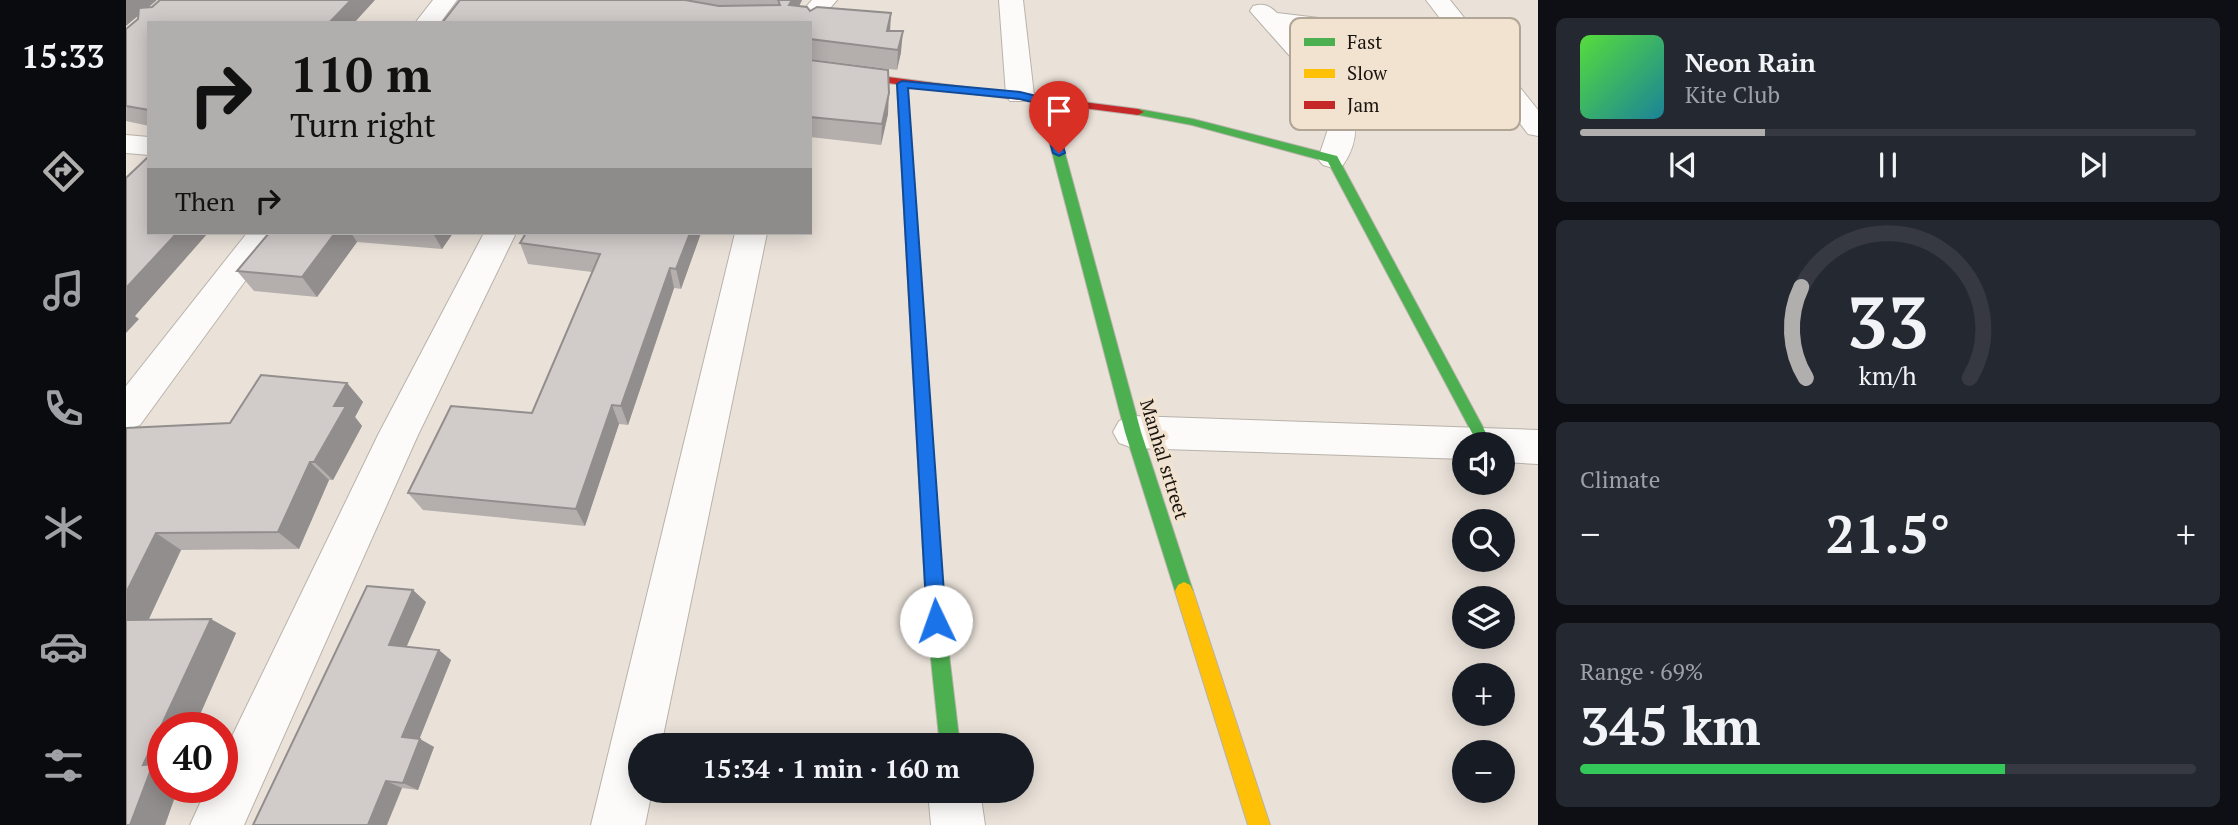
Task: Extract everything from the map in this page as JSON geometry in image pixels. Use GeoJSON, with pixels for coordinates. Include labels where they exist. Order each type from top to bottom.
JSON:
{"type":"FeatureCollection","features":[{"type":"Feature","properties":{"kind":"street"},"geometry":{"type":"LineString","coordinates":[[429,21],[445,0]]}},
{"type":"Feature","properties":{"kind":"street"},"geometry":{"type":"LineString","coordinates":[[806,21],[825,0]]}},
{"type":"Feature","properties":{"kind":"street"},"geometry":{"type":"LineString","coordinates":[[1011,0],[1033,99]]}},
{"type":"Feature","properties":{"kind":"street"},"geometry":{"type":"LineString","coordinates":[[1438,0],[1453,18]]}},
{"type":"Feature","properties":{"kind":"street"},"geometry":{"type":"LineString","coordinates":[[1262,10],[1311,18]]}},
{"type":"Feature","properties":{"kind":"street"},"geometry":{"type":"LineString","coordinates":[[1262,10],[1290,41]]}},
{"type":"Feature","properties":{"kind":"street"},"geometry":{"type":"LineString","coordinates":[[812,70],[902,84],[1147,113],[1193,122],[1333,159],[1490,432]]}},
{"type":"Feature","properties":{"kind":"street"},"geometry":{"type":"LineString","coordinates":[[902,84],[936,621],[949,733]]}},
{"type":"Feature","properties":{"kind":"street","name":"Manhal srtreet"},"geometry":{"type":"LineString","coordinates":[[1033,99],[1133,432],[1259,825]]}},
{"type":"Feature","properties":{"kind":"street"},"geometry":{"type":"LineString","coordinates":[[1520,104],[1538,128]]}},
{"type":"Feature","properties":{"kind":"street"},"geometry":{"type":"LineString","coordinates":[[1333,159],[1342,130]]}},
{"type":"Feature","properties":{"kind":"street"},"geometry":{"type":"LineString","coordinates":[[126,144],[147,146]]}},
{"type":"Feature","properties":{"kind":"street"},"geometry":{"type":"LineString","coordinates":[[126,414],[262,235]]}},
{"type":"Feature","properties":{"kind":"street"},"geometry":{"type":"LineString","coordinates":[[217,825],[398,435],[499,235]]}},
{"type":"Feature","properties":{"kind":"street"},"geometry":{"type":"LineString","coordinates":[[618,825],[751,235]]}},
{"type":"Feature","properties":{"kind":"street"},"geometry":{"type":"LineString","coordinates":[[1133,432],[1452,443]]}},
{"type":"Feature","properties":{"kind":"street"},"geometry":{"type":"LineString","coordinates":[[1515,445],[1538,447]]}},
{"type":"Feature","properties":{"kind":"street"},"geometry":{"type":"LineString","coordinates":[[955,803],[958,825]]}},
{"type":"Feature","properties":{"kind":"building"},"geometry":{"type":"Polygon","coordinates":[[[160,0],[351,0],[331,21],[147,21],[147,110],[126,106],[126,29],[138,19],[139,8],[152,7],[160,0]]]}},
{"type":"Feature","properties":{"kind":"building"},"geometry":{"type":"Polygon","coordinates":[[[460,0],[685,0],[719,6],[780,5],[778,0],[792,0],[789,5],[807,7],[810,11],[817,7],[891,13],[887,31],[903,31],[898,50],[812,39],[812,21],[444,21],[460,0]]]}},
{"type":"Feature","properties":{"kind":"building"},"geometry":{"type":"Polygon","coordinates":[[[812,60],[888,70],[889,93],[882,124],[812,117],[812,60]]]}},
{"type":"Feature","properties":{"kind":"building"},"geometry":{"type":"Polygon","coordinates":[[[147,158],[147,235],[175,235],[126,288],[126,178],[147,158]]]}},
{"type":"Feature","properties":{"kind":"building"},"geometry":{"type":"Polygon","coordinates":[[[267,235],[334,235],[302,277],[237,271],[267,235]]]}},
{"type":"Feature","properties":{"kind":"building"},"geometry":{"type":"Polygon","coordinates":[[[525,235],[689,235],[676,269],[670,268],[621,406],[612,405],[576,509],[408,493],[451,406],[532,413],[600,254],[520,243],[525,235]]]}},
{"type":"Feature","properties":{"kind":"building"},"geometry":{"type":"Polygon","coordinates":[[[261,375],[347,383],[334,406],[346,406],[314,462],[310,462],[278,532],[156,533],[126,593],[126,428],[230,423],[261,375]]]}},
{"type":"Feature","properties":{"kind":"building"},"geometry":{"type":"Polygon","coordinates":[[[367,586],[413,590],[389,645],[439,650],[402,737],[420,739],[403,783],[386,781],[368,825],[253,825],[367,586]]]}},
{"type":"Feature","properties":{"kind":"building"},"geometry":{"type":"Polygon","coordinates":[[[211,619],[168,712],[147,712],[147,756],[143,765],[147,765],[147,780],[130,825],[126,825],[126,620],[211,619]]]}},
{"type":"Feature","properties":{"kind":"traffic: fast"},"geometry":{"type":"LineString","coordinates":[[1045,102],[1133,432],[1184,591]]}},
{"type":"Feature","properties":{"kind":"traffic: fast"},"geometry":{"type":"LineString","coordinates":[[1138,112],[1193,122],[1333,159],[1479,432]]}},
{"type":"Feature","properties":{"kind":"traffic: fast"},"geometry":{"type":"LineString","coordinates":[[926,462],[936,621],[949,733]]}},
{"type":"Feature","properties":{"kind":"traffic: slow"},"geometry":{"type":"LineString","coordinates":[[902,84],[926,462]]}},
{"type":"Feature","properties":{"kind":"traffic: slow"},"geometry":{"type":"LineString","coordinates":[[1184,591],[1259,825]]}},
{"type":"Feature","properties":{"kind":"traffic: jam"},"geometry":{"type":"LineString","coordinates":[[812,70],[1138,112]]}},
{"type":"Feature","properties":{"kind":"route"},"geometry":{"type":"LineString","coordinates":[[936,621],[902,84],[1020,95],[1045,102],[1059,153]]}}]}
